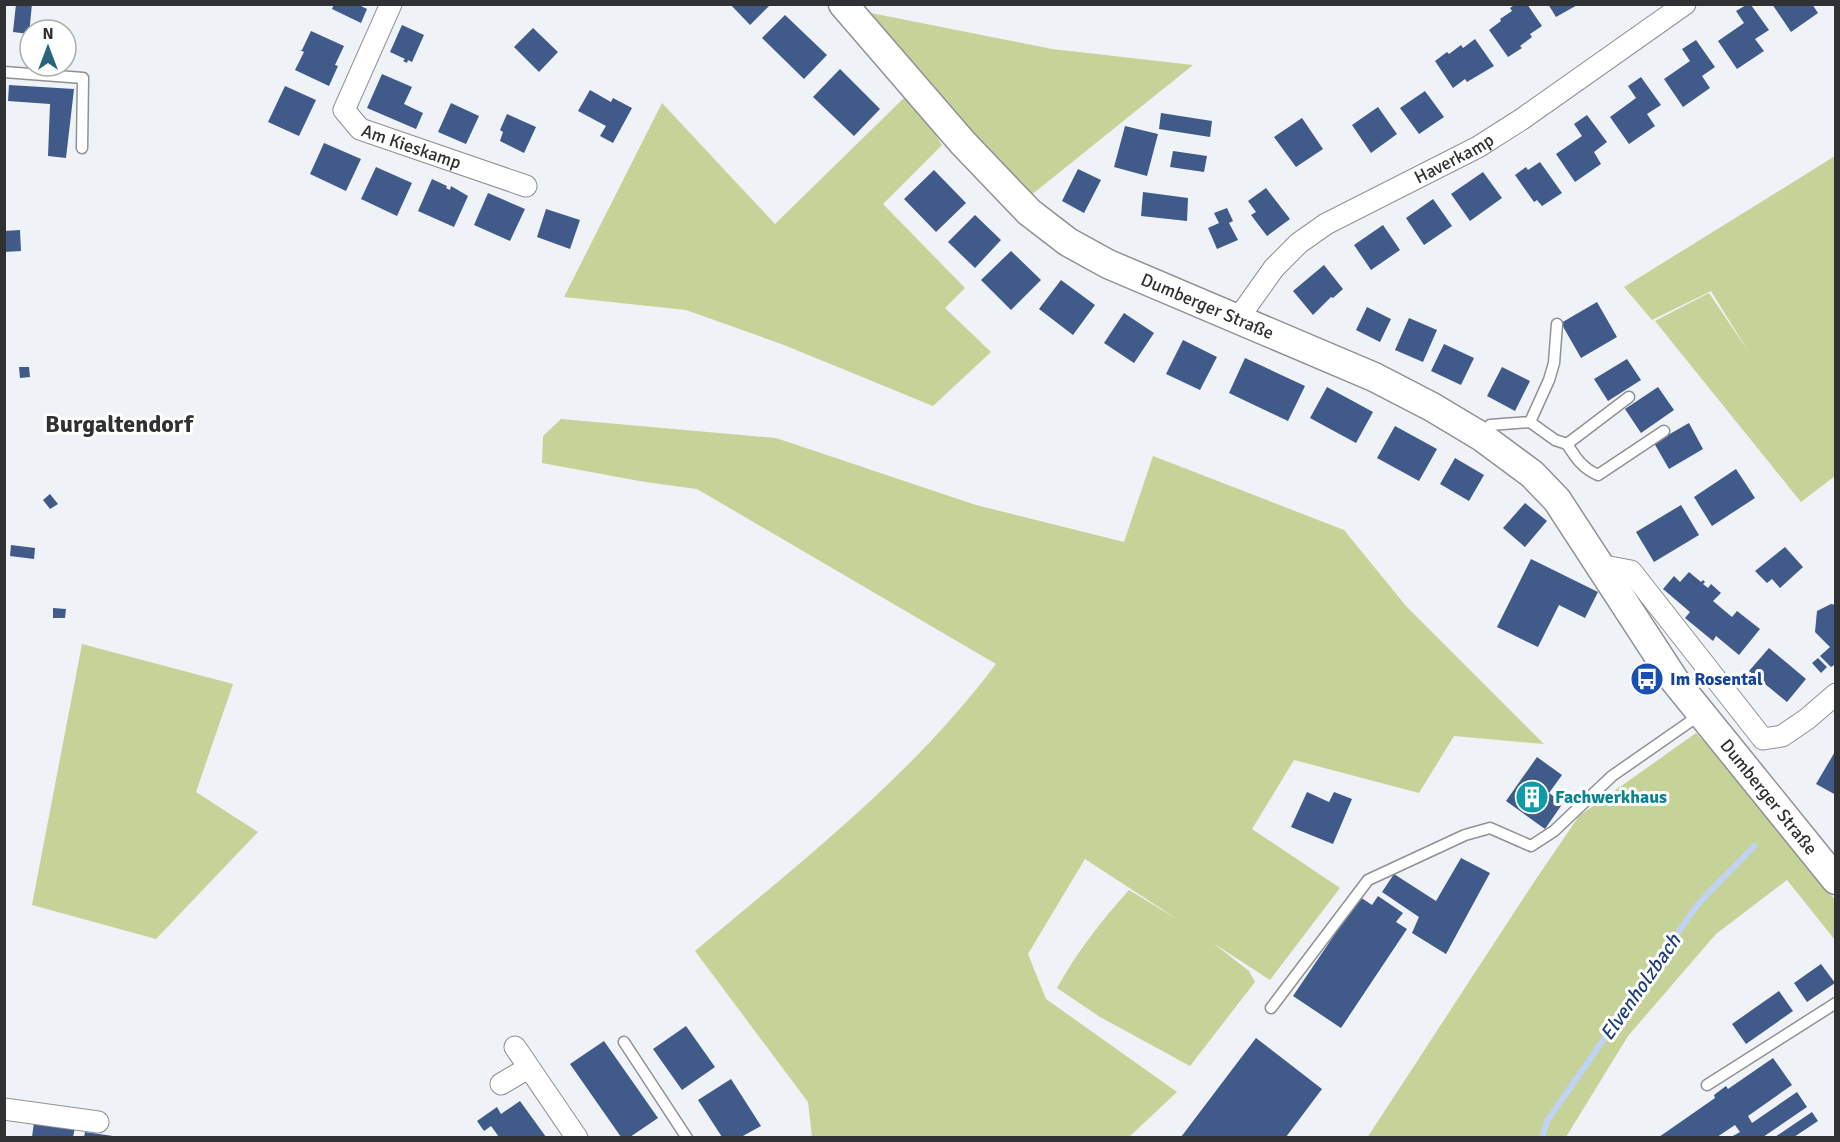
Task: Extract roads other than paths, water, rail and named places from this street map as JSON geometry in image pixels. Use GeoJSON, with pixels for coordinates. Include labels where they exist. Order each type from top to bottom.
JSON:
{"type":"FeatureCollection","features":[{"type":"Feature","properties":{"kind":"main road","name":"Dumberger Straße"},"geometry":{"type":"LineString","coordinates":[[848,7],[963,143],[1029,212],[1068,242],[1108,264],[1374,376],[1482,437],[1532,474],[1557,500],[1675,681],[1836,880]]}},
{"type":"Feature","properties":{"kind":"street","name":"Am Kieskamp"},"geometry":{"type":"LineString","coordinates":[[391,4],[344,110],[360,129],[526,186]]}},
{"type":"Feature","properties":{"kind":"street","name":"Haverkamp"},"geometry":{"type":"LineString","coordinates":[[1237,320],[1274,268],[1299,243],[1326,224],[1478,147],[1685,4]]}},
{"type":"Feature","properties":{"kind":"street","name":"Dumberger Straße"},"geometry":{"type":"LineString","coordinates":[[1599,565],[1631,571],[1763,739],[1782,736],[1836,694]]}},
{"type":"Feature","properties":{"kind":"street"},"geometry":{"type":"LineString","coordinates":[[515,1047],[577,1137]]}},
{"type":"Feature","properties":{"kind":"street"},"geometry":{"type":"LineString","coordinates":[[501,1084],[528,1068]]}},
{"type":"Feature","properties":{"kind":"street"},"geometry":{"type":"LineString","coordinates":[[4,1109],[98,1122]]}},
{"type":"Feature","properties":{"kind":"lane"},"geometry":{"type":"LineString","coordinates":[[4,72],[83,78],[82,148]]}},
{"type":"Feature","properties":{"kind":"lane"},"geometry":{"type":"LineString","coordinates":[[1530,422],[1552,371],[1557,324]]}},
{"type":"Feature","properties":{"kind":"lane"},"geometry":{"type":"LineString","coordinates":[[1567,444],[1629,397]]}},
{"type":"Feature","properties":{"kind":"lane"},"geometry":{"type":"LineString","coordinates":[[1482,437],[1490,425],[1530,422],[1555,440],[1567,444],[1577,460],[1587,470],[1598,474],[1608,470],[1664,431]]}},
{"type":"Feature","properties":{"kind":"lane"},"geometry":{"type":"LineString","coordinates":[[1271,1008],[1368,880],[1465,836],[1490,828],[1531,846],[1554,831],[1612,776],[1701,714]]}},
{"type":"Feature","properties":{"kind":"lane"},"geometry":{"type":"LineString","coordinates":[[1707,1085],[1836,1003]]}},
{"type":"Feature","properties":{"kind":"lane"},"geometry":{"type":"LineString","coordinates":[[624,1042],[687,1137]]}},
{"type":"Feature","properties":{"kind":"waterway","name":"Elvenholzbach"},"geometry":{"type":"LineString","coordinates":[[1542,1138],[1547,1121],[1698,904],[1754,846]]}},
{"type":"Feature","properties":{"kind":"place","name":"Im Rosental"},"geometry":{"type":"Point","coordinates":[1647,679]}},
{"type":"Feature","properties":{"kind":"place","name":"Fachwerkhaus"},"geometry":{"type":"Point","coordinates":[1532,797]}},
{"type":"Feature","properties":{"kind":"district","name":"Burgaltendorf"},"geometry":{"type":"Point","coordinates":[119,424]}}]}
